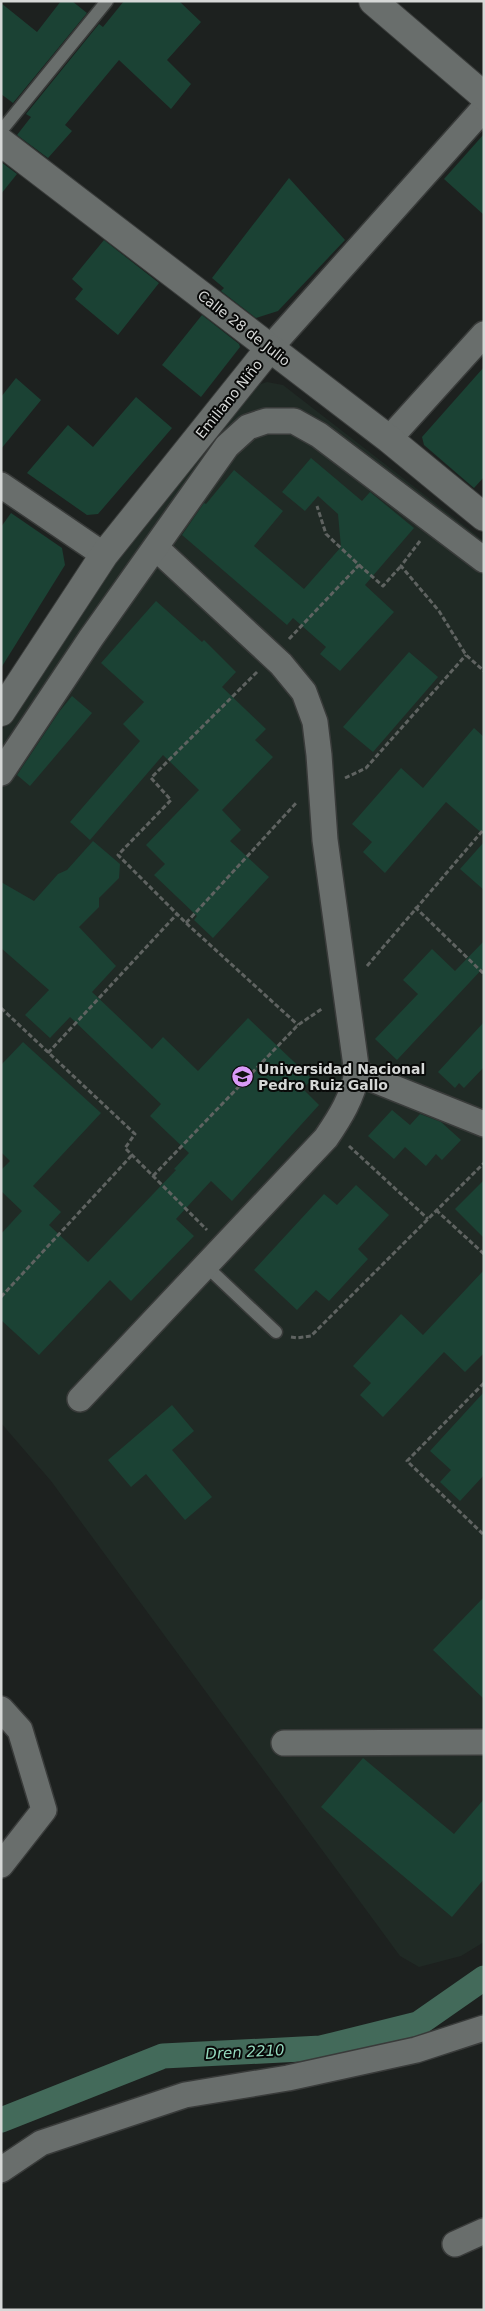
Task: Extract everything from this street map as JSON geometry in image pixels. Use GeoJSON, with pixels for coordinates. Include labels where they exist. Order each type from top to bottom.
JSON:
{"type":"FeatureCollection","features":[{"type":"Feature","properties":{"kind":"main road"},"geometry":{"type":"LineString","coordinates":[[373,1],[484,96]]}},
{"type":"Feature","properties":{"kind":"main road","name":"Calle 28 de Julio"},"geometry":{"type":"LineString","coordinates":[[1,142],[389,439],[484,517]]}},
{"type":"Feature","properties":{"kind":"main road","name":"Emiliano Niño"},"geometry":{"type":"LineString","coordinates":[[3,705],[104,555],[269,349]]}},
{"type":"Feature","properties":{"kind":"street","name":"Emiliano Niño"},"geometry":{"type":"LineString","coordinates":[[269,349],[484,108]]}},
{"type":"Feature","properties":{"kind":"street"},"geometry":{"type":"LineString","coordinates":[[389,439],[484,334]]}},
{"type":"Feature","properties":{"kind":"street"},"geometry":{"type":"LineString","coordinates":[[1,773],[91,638],[227,446],[248,427],[266,420],[294,420],[318,435],[484,560]]}},
{"type":"Feature","properties":{"kind":"street"},"geometry":{"type":"LineString","coordinates":[[1,485],[104,555]]}},
{"type":"Feature","properties":{"kind":"street"},"geometry":{"type":"LineString","coordinates":[[80,1399],[332,1130],[353,1092],[357,1073],[325,840],[314,722],[304,692],[281,664],[156,548]]}},
{"type":"Feature","properties":{"kind":"street"},"geometry":{"type":"LineString","coordinates":[[357,1073],[484,1124]]}},
{"type":"Feature","properties":{"kind":"street"},"geometry":{"type":"LineString","coordinates":[[1,1710],[20,1730],[44,1810],[1,1865]]}},
{"type":"Feature","properties":{"kind":"street"},"geometry":{"type":"LineString","coordinates":[[284,1743],[484,1742]]}},
{"type":"Feature","properties":{"kind":"street"},"geometry":{"type":"LineString","coordinates":[[1,2170],[41,2143],[185,2095],[288,2078],[416,2050],[484,2028]]}},
{"type":"Feature","properties":{"kind":"street"},"geometry":{"type":"LineString","coordinates":[[455,2244],[484,2231]]}},
{"type":"Feature","properties":{"kind":"lane"},"geometry":{"type":"LineString","coordinates":[[1,131],[107,1]]}},
{"type":"Feature","properties":{"kind":"lane"},"geometry":{"type":"LineString","coordinates":[[206,1266],[276,1332]]}},
{"type":"Feature","properties":{"kind":"path"},"geometry":{"type":"LineString","coordinates":[[317,506],[326,534],[383,586],[434,523]]}},
{"type":"Feature","properties":{"kind":"path"},"geometry":{"type":"LineString","coordinates":[[298,1025],[186,923],[118,855],[171,800],[151,778],[272,657],[359,565]]}},
{"type":"Feature","properties":{"kind":"path"},"geometry":{"type":"LineString","coordinates":[[401,566],[439,611],[466,655],[484,671]]}},
{"type":"Feature","properties":{"kind":"path"},"geometry":{"type":"LineString","coordinates":[[186,923],[303,796],[366,768],[466,655]]}},
{"type":"Feature","properties":{"kind":"path"},"geometry":{"type":"LineString","coordinates":[[153,1176],[298,1025],[345,993],[415,907],[484,829]]}},
{"type":"Feature","properties":{"kind":"path"},"geometry":{"type":"LineString","coordinates":[[415,907],[484,974]]}},
{"type":"Feature","properties":{"kind":"path"},"geometry":{"type":"LineString","coordinates":[[48,1053],[177,914]]}},
{"type":"Feature","properties":{"kind":"path"},"geometry":{"type":"LineString","coordinates":[[1,1008],[135,1134],[125,1148],[224,1247]]}},
{"type":"Feature","properties":{"kind":"path"},"geometry":{"type":"LineString","coordinates":[[332,1130],[428,1219]]}},
{"type":"Feature","properties":{"kind":"path"},"geometry":{"type":"LineString","coordinates":[[1,1297],[132,1155]]}},
{"type":"Feature","properties":{"kind":"path"},"geometry":{"type":"LineString","coordinates":[[276,1332],[297,1338],[311,1336],[484,1163]]}},
{"type":"Feature","properties":{"kind":"path"},"geometry":{"type":"LineString","coordinates":[[436,1210],[484,1254]]}},
{"type":"Feature","properties":{"kind":"path"},"geometry":{"type":"LineString","coordinates":[[484,1383],[407,1461],[484,1535]]}},
{"type":"Feature","properties":{"kind":"shaded area","name":"Universidad Nacional Pedro Ruiz Gallo"},"geometry":{"type":"Polygon","coordinates":[[[267,382],[283,385],[484,541],[484,1942],[461,1956],[419,1967],[400,1956],[51,1481],[1,1423],[1,732],[104,555],[258,385],[267,382]]]}},
{"type":"Feature","properties":{"kind":"building"},"geometry":{"type":"Polygon","coordinates":[[[61,1],[72,1],[87,13],[13,103],[1,94],[1,3],[37,32],[61,1]]]}},
{"type":"Feature","properties":{"kind":"building"},"geometry":{"type":"Polygon","coordinates":[[[124,1],[179,1],[201,22],[167,60],[191,84],[171,109],[119,60],[65,125],[72,131],[48,158],[17,135],[31,117],[26,114],[99,24],[103,27],[124,1]]]}},
{"type":"Feature","properties":{"kind":"building"},"geometry":{"type":"Polygon","coordinates":[[[484,134],[484,215],[444,179],[484,134]]]}},
{"type":"Feature","properties":{"kind":"building"},"geometry":{"type":"Polygon","coordinates":[[[1,162],[17,174],[1,194],[1,162]]]}},
{"type":"Feature","properties":{"kind":"building"},"geometry":{"type":"Polygon","coordinates":[[[289,178],[345,240],[278,311],[256,318],[221,291],[224,288],[212,278],[289,178]]]}},
{"type":"Feature","properties":{"kind":"building"},"geometry":{"type":"Polygon","coordinates":[[[104,240],[159,283],[118,335],[75,299],[83,289],[72,279],[104,240]]]}},
{"type":"Feature","properties":{"kind":"building"},"geometry":{"type":"Polygon","coordinates":[[[202,315],[239,344],[240,347],[201,397],[162,365],[202,315]]]}},
{"type":"Feature","properties":{"kind":"building"},"geometry":{"type":"Polygon","coordinates":[[[484,367],[484,477],[474,488],[424,445],[422,437],[484,367]]]}},
{"type":"Feature","properties":{"kind":"building"},"geometry":{"type":"Polygon","coordinates":[[[16,378],[41,400],[1,449],[1,397],[16,378]]]}},
{"type":"Feature","properties":{"kind":"building"},"geometry":{"type":"Polygon","coordinates":[[[136,397],[172,428],[98,514],[87,515],[27,473],[68,425],[93,447],[136,397]]]}},
{"type":"Feature","properties":{"kind":"building"},"geometry":{"type":"Polygon","coordinates":[[[311,458],[362,501],[370,492],[414,528],[365,585],[394,612],[340,671],[320,654],[326,647],[293,618],[287,625],[182,535],[204,503],[206,504],[234,470],[283,511],[254,546],[304,589],[341,547],[338,514],[318,496],[305,511],[282,492],[311,458]]]}},
{"type":"Feature","properties":{"kind":"building"},"geometry":{"type":"Polygon","coordinates":[[[11,513],[62,548],[65,565],[1,668],[1,527],[11,513]]]}},
{"type":"Feature","properties":{"kind":"building"},"geometry":{"type":"Polygon","coordinates":[[[156,601],[202,642],[204,640],[236,672],[222,687],[266,729],[255,740],[273,757],[222,810],[241,830],[230,841],[269,877],[213,938],[194,920],[197,916],[154,875],[165,864],[146,845],[199,790],[163,755],[90,840],[70,822],[140,741],[123,724],[144,702],[101,663],[156,601]]]}},
{"type":"Feature","properties":{"kind":"building"},"geometry":{"type":"Polygon","coordinates":[[[409,652],[438,677],[373,752],[343,727],[409,652]]]}},
{"type":"Feature","properties":{"kind":"building"},"geometry":{"type":"Polygon","coordinates":[[[72,696],[92,713],[30,786],[17,775],[59,712],[72,696]]]}},
{"type":"Feature","properties":{"kind":"building"},"geometry":{"type":"Polygon","coordinates":[[[474,728],[484,737],[484,835],[446,802],[385,873],[363,852],[372,842],[352,824],[401,768],[423,788],[474,728]]]}},
{"type":"Feature","properties":{"kind":"building"},"geometry":{"type":"Polygon","coordinates":[[[93,841],[120,864],[119,878],[99,898],[99,907],[79,927],[116,966],[92,992],[152,1049],[163,1037],[198,1071],[248,1018],[312,1079],[303,1089],[319,1105],[232,1201],[211,1181],[176,1219],[194,1236],[131,1301],[110,1280],[39,1355],[1,1320],[1,1234],[22,1211],[1,1191],[1,1170],[10,1161],[1,1152],[1,1065],[23,1042],[101,1113],[33,1186],[61,1212],[49,1225],[88,1262],[176,1170],[174,1169],[189,1153],[150,1116],[161,1104],[70,1017],[50,1038],[25,1015],[49,990],[1,948],[1,882],[34,901],[58,874],[67,870],[93,841]]]}},
{"type":"Feature","properties":{"kind":"building"},"geometry":{"type":"Polygon","coordinates":[[[484,842],[484,890],[460,869],[484,842]]]}},
{"type":"Feature","properties":{"kind":"building"},"geometry":{"type":"Polygon","coordinates":[[[484,941],[484,967],[397,1060],[375,1039],[418,994],[403,980],[432,949],[455,971],[484,941]]]}},
{"type":"Feature","properties":{"kind":"building"},"geometry":{"type":"Polygon","coordinates":[[[484,1022],[484,1067],[464,1088],[459,1083],[455,1088],[438,1072],[484,1022]]]}},
{"type":"Feature","properties":{"kind":"building"},"geometry":{"type":"Polygon","coordinates":[[[392,1110],[410,1125],[420,1114],[441,1122],[461,1140],[442,1160],[436,1154],[426,1166],[405,1147],[394,1159],[368,1136],[392,1110]]]}},
{"type":"Feature","properties":{"kind":"building"},"geometry":{"type":"Polygon","coordinates":[[[484,1180],[484,1238],[455,1209],[484,1180]]]}},
{"type":"Feature","properties":{"kind":"building"},"geometry":{"type":"Polygon","coordinates":[[[356,1185],[389,1215],[358,1249],[368,1259],[329,1301],[316,1290],[297,1310],[254,1270],[324,1194],[337,1205],[356,1185]]]}},
{"type":"Feature","properties":{"kind":"building"},"geometry":{"type":"Polygon","coordinates":[[[484,1270],[484,1353],[465,1372],[444,1352],[383,1417],[360,1395],[371,1383],[353,1366],[401,1314],[423,1335],[484,1270]]]}},
{"type":"Feature","properties":{"kind":"building"},"geometry":{"type":"Polygon","coordinates":[[[484,1392],[484,1475],[460,1501],[440,1482],[451,1470],[430,1451],[484,1392]]]}},
{"type":"Feature","properties":{"kind":"building"},"geometry":{"type":"Polygon","coordinates":[[[172,1405],[194,1431],[172,1450],[212,1497],[185,1520],[146,1474],[131,1487],[108,1460],[172,1405]]]}},
{"type":"Feature","properties":{"kind":"building"},"geometry":{"type":"Polygon","coordinates":[[[484,1597],[484,1699],[433,1650],[484,1597]]]}},
{"type":"Feature","properties":{"kind":"building"},"geometry":{"type":"Polygon","coordinates":[[[363,1758],[454,1834],[484,1799],[484,1879],[452,1917],[321,1807],[363,1758]]]}},
{"type":"Feature","properties":{"kind":"waterway","name":"Dren 2210"},"geometry":{"type":"LineString","coordinates":[[1,2120],[163,2056],[321,2048],[418,2024],[484,1978]]}},
{"type":"Feature","properties":{"kind":"place","name":"Universidad Nacional Pedro Ruiz Gallo"},"geometry":{"type":"Point","coordinates":[242,1077]}}]}
